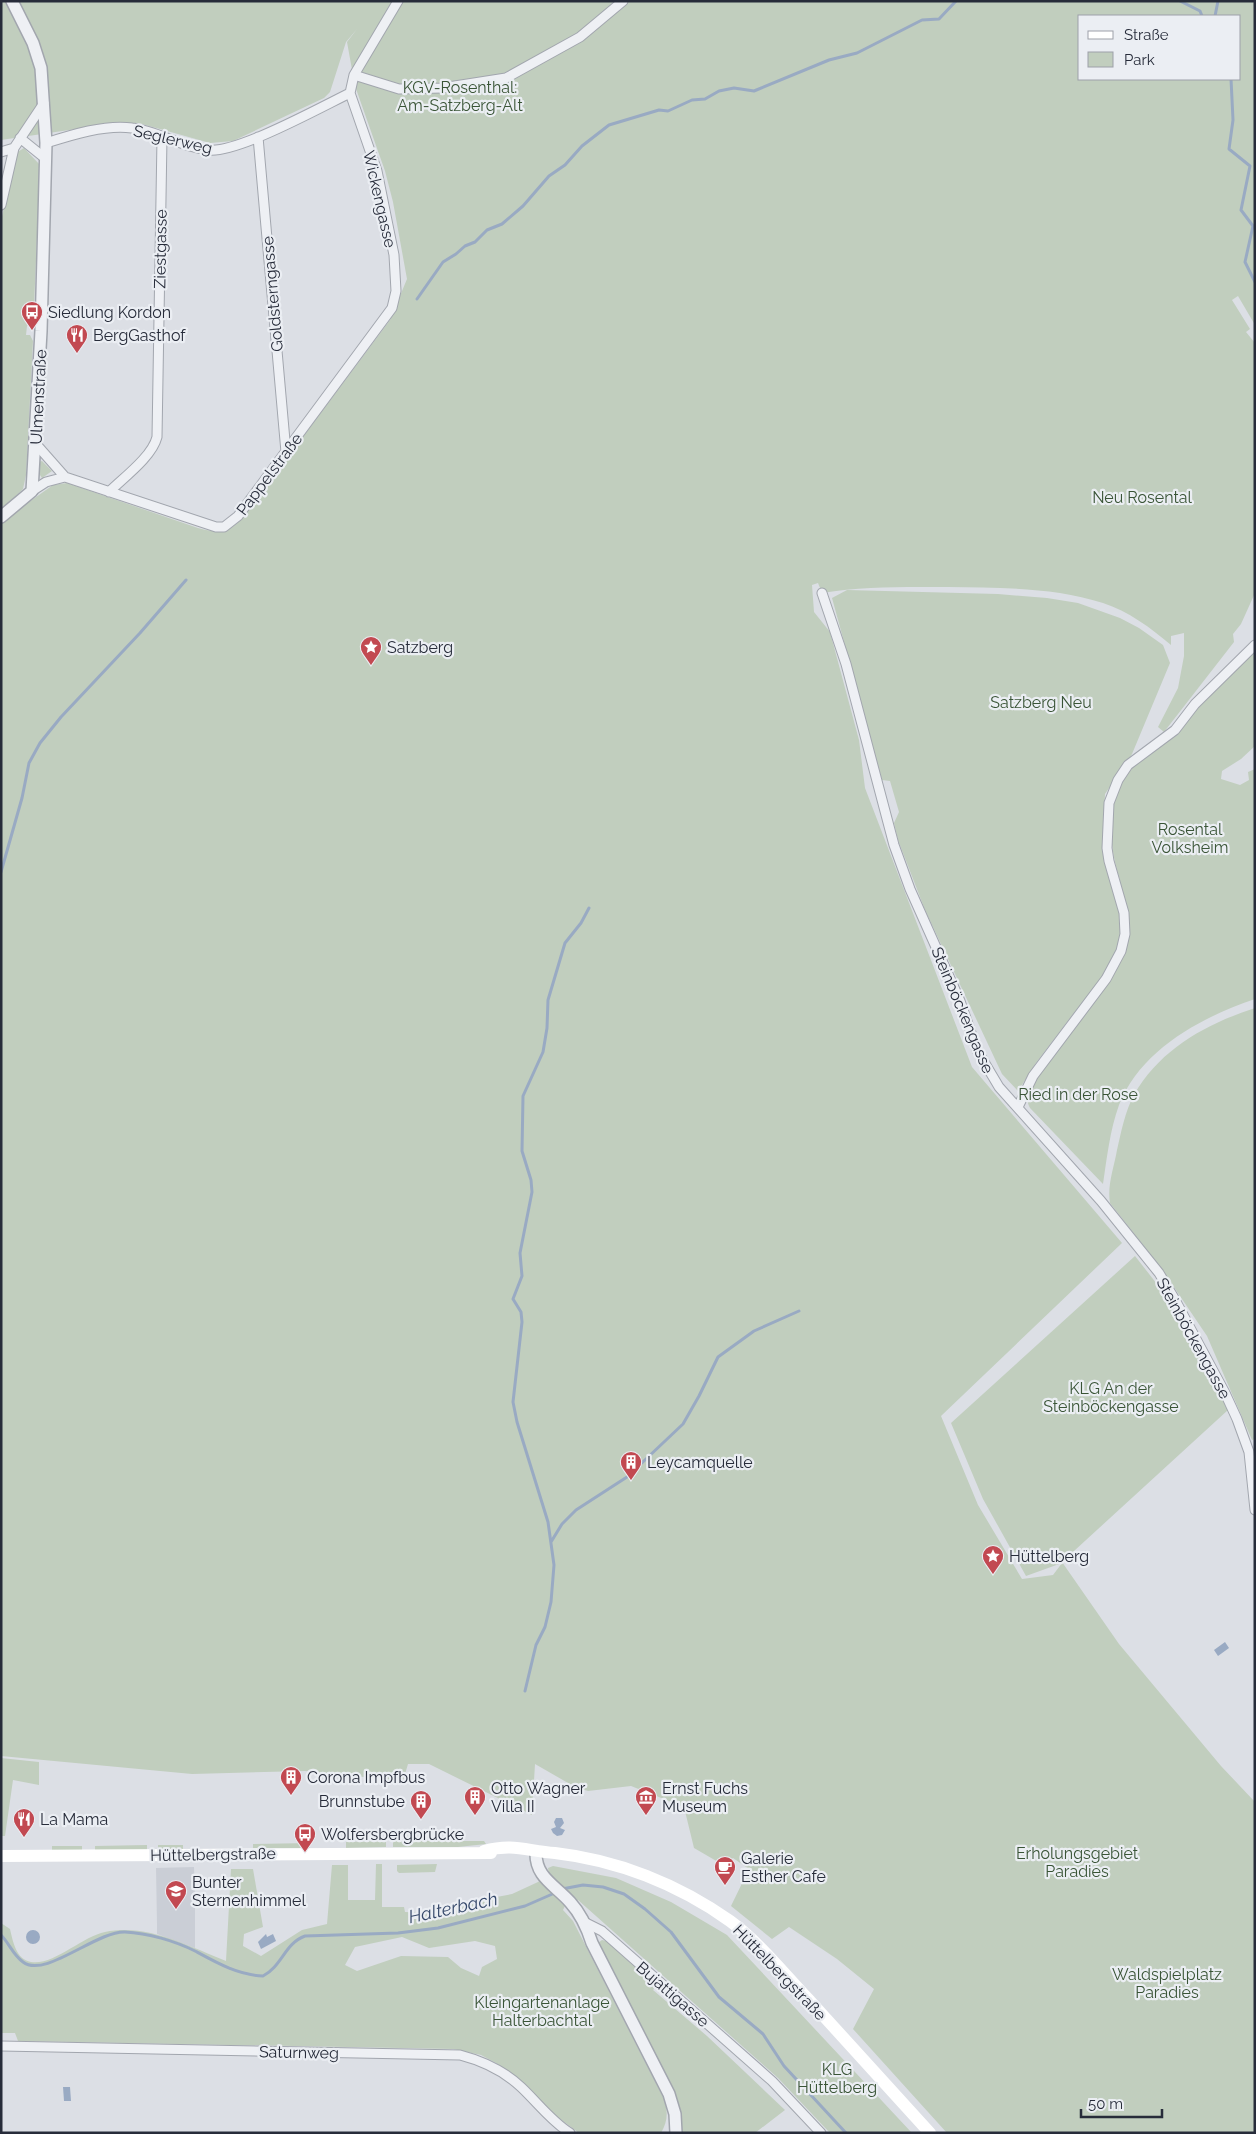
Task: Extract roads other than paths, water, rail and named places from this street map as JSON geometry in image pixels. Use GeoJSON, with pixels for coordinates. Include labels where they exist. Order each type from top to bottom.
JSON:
{"type":"FeatureCollection","features":[{"type":"Feature","properties":{"kind":"main road","name":"Hüttelbergstraße"},"geometry":{"type":"LineString","coordinates":[[1,1856],[484,1851],[522,1855],[536,1852],[593,1859],[632,1871],[691,1898],[729,1920],[765,1952],[930,2133]]}},
{"type":"Feature","properties":{"kind":"street","name":"Ulmenstraße"},"geometry":{"type":"LineString","coordinates":[[12,1],[38,56],[43,79],[46,143],[32,491]]}},
{"type":"Feature","properties":{"kind":"street"},"geometry":{"type":"LineString","coordinates":[[350,93],[354,75],[398,1]]}},
{"type":"Feature","properties":{"kind":"street"},"geometry":{"type":"LineString","coordinates":[[354,75],[399,89],[442,88],[506,78],[580,37],[623,1]]}},
{"type":"Feature","properties":{"kind":"street","name":"Seglerweg"},"geometry":{"type":"LineString","coordinates":[[46,143],[72,135],[115,128],[133,128],[162,138],[209,150],[224,149],[258,137],[350,93]]}},
{"type":"Feature","properties":{"kind":"street","name":"Wickengasse"},"geometry":{"type":"LineString","coordinates":[[350,93],[377,171],[394,255],[396,291],[392,308]]}},
{"type":"Feature","properties":{"kind":"street"},"geometry":{"type":"LineString","coordinates":[[1,205],[14,148],[44,103]]}},
{"type":"Feature","properties":{"kind":"street","name":"Goldsterngasse"},"geometry":{"type":"LineString","coordinates":[[258,137],[286,452]]}},
{"type":"Feature","properties":{"kind":"street"},"geometry":{"type":"LineString","coordinates":[[20,138],[46,159]]}},
{"type":"Feature","properties":{"kind":"street","name":"Ziestgasse"},"geometry":{"type":"LineString","coordinates":[[109,492],[150,451],[157,437],[162,138]]}},
{"type":"Feature","properties":{"kind":"street"},"geometry":{"type":"LineString","coordinates":[[1,152],[14,148]]}},
{"type":"Feature","properties":{"kind":"street","name":"Pappelstraße"},"geometry":{"type":"LineString","coordinates":[[35,444],[65,477],[189,519],[216,527],[224,527],[232,523],[238,516],[392,308]]}},
{"type":"Feature","properties":{"kind":"street"},"geometry":{"type":"LineString","coordinates":[[1,517],[46,482],[65,477]]}},
{"type":"Feature","properties":{"kind":"street","name":"Steinböckengasse"},"geometry":{"type":"LineString","coordinates":[[822,593],[846,664],[889,830],[900,862],[960,1001],[977,1050],[990,1075],[1101,1201],[1159,1274],[1225,1393],[1252,1452],[1255,1510]]}},
{"type":"Feature","properties":{"kind":"street"},"geometry":{"type":"LineString","coordinates":[[1018,1107],[1033,1076],[1106,979],[1121,951],[1125,934],[1124,913],[1107,848],[1108,808],[1118,780],[1128,765],[1175,730],[1195,704],[1255,645]]}},
{"type":"Feature","properties":{"kind":"street","name":"Bujattigasse"},"geometry":{"type":"LineString","coordinates":[[536,1852],[537,1867],[544,1878],[570,1902],[586,1923],[602,1931],[772,2081],[820,2133]]}},
{"type":"Feature","properties":{"kind":"street"},"geometry":{"type":"LineString","coordinates":[[586,1923],[592,1943],[669,2094],[675,2114],[676,2133]]}},
{"type":"Feature","properties":{"kind":"street","name":"Saturnweg"},"geometry":{"type":"LineString","coordinates":[[1,2046],[460,2056],[478,2060],[504,2073],[522,2088],[554,2121],[570,2133]]}},
{"type":"Feature","properties":{"kind":"water"},"geometry":{"type":"Polygon","coordinates":[[[1225,1642],[1229,1648],[1218,1656],[1214,1650],[1225,1642]]]}},
{"type":"Feature","properties":{"kind":"water"},"geometry":{"type":"Polygon","coordinates":[[[556,1818],[562,1818],[564,1823],[560,1828],[565,1830],[562,1835],[557,1836],[551,1829],[556,1827],[554,1822],[556,1818]]]}},
{"type":"Feature","properties":{"kind":"water"},"geometry":{"type":"Polygon","coordinates":[[[30,1930],[36,1930],[40,1937],[36,1944],[30,1944],[26,1940],[26,1934],[30,1930]]]}},
{"type":"Feature","properties":{"kind":"water"},"geometry":{"type":"Polygon","coordinates":[[[266,1934],[267,1937],[273,1934],[276,1941],[261,1949],[258,1942],[266,1934]]]}},
{"type":"Feature","properties":{"kind":"water"},"geometry":{"type":"Polygon","coordinates":[[[63,2087],[70,2087],[71,2101],[64,2101],[63,2087]]]}},
{"type":"Feature","properties":{"kind":"waterway"},"geometry":{"type":"LineString","coordinates":[[417,299],[443,262],[465,246],[475,242],[487,230],[502,224],[523,206],[549,176],[565,165],[582,146],[609,125],[659,110],[668,111],[692,100],[705,99],[719,91],[734,88],[754,91],[829,60],[857,53],[922,20],[939,19],[956,1]]}},
{"type":"Feature","properties":{"kind":"waterway"},"geometry":{"type":"LineString","coordinates":[[1180,1],[1200,11],[1202,15]]}},
{"type":"Feature","properties":{"kind":"waterway"},"geometry":{"type":"LineString","coordinates":[[1215,15],[1218,1]]}},
{"type":"Feature","properties":{"kind":"waterway"},"geometry":{"type":"LineString","coordinates":[[1231,80],[1233,120],[1229,149],[1250,166],[1241,210],[1253,226],[1245,262],[1255,282]]}},
{"type":"Feature","properties":{"kind":"waterway"},"geometry":{"type":"LineString","coordinates":[[1,872],[22,798],[29,763],[40,743],[61,717],[140,633],[186,580]]}},
{"type":"Feature","properties":{"kind":"waterway"},"geometry":{"type":"LineString","coordinates":[[525,1691],[536,1645],[545,1627],[551,1602],[554,1565],[548,1522],[517,1422],[513,1402],[522,1322],[521,1312],[513,1299],[522,1276],[520,1253],[532,1192],[531,1180],[522,1151],[523,1096],[543,1052],[547,1028],[548,1000],[565,943],[581,923],[589,908]]}},
{"type":"Feature","properties":{"kind":"waterway"},"geometry":{"type":"LineString","coordinates":[[551,1542],[562,1524],[576,1510],[627,1477],[683,1424],[718,1357],[754,1331],[799,1311]]}},
{"type":"Feature","properties":{"kind":"waterway","name":"Halterbach"},"geometry":{"type":"LineString","coordinates":[[562,1889],[583,1885],[603,1887],[624,1894],[645,1909],[671,1932],[719,1997],[763,2034],[784,2066],[846,2133]]}},
{"type":"Feature","properties":{"kind":"waterway","name":"Halterbach"},"geometry":{"type":"LineString","coordinates":[[1,1935],[23,1962],[33,1966],[57,1960],[100,1939],[125,1932],[143,1934],[170,1941],[187,1947],[236,1971],[263,1976],[275,1967],[298,1939],[305,1936],[398,1933],[438,1928],[525,1906],[557,1892]]}},
{"type":"Feature","properties":{"kind":"place","name":"Siedlung Kordon"},"geometry":{"type":"Point","coordinates":[32,331]}},
{"type":"Feature","properties":{"kind":"place","name":"BergGasthof"},"geometry":{"type":"Point","coordinates":[77,354]}},
{"type":"Feature","properties":{"kind":"place","name":"Satzberg"},"geometry":{"type":"Point","coordinates":[371,666]}},
{"type":"Feature","properties":{"kind":"place","name":"Leycamquelle"},"geometry":{"type":"Point","coordinates":[631,1481]}},
{"type":"Feature","properties":{"kind":"place","name":"Hüttelberg"},"geometry":{"type":"Point","coordinates":[993,1575]}},
{"type":"Feature","properties":{"kind":"place","name":"Corona Impfbus"},"geometry":{"type":"Point","coordinates":[291,1796]}},
{"type":"Feature","properties":{"kind":"place","name":"Otto Wagner Villa II"},"geometry":{"type":"Point","coordinates":[475,1816]}},
{"type":"Feature","properties":{"kind":"place","name":"Ernst Fuchs Museum"},"geometry":{"type":"Point","coordinates":[646,1816]}},
{"type":"Feature","properties":{"kind":"place","name":"Brunnstube"},"geometry":{"type":"Point","coordinates":[421,1820]}},
{"type":"Feature","properties":{"kind":"place","name":"La Mama"},"geometry":{"type":"Point","coordinates":[24,1838]}},
{"type":"Feature","properties":{"kind":"place","name":"Wolfersbergbrücke"},"geometry":{"type":"Point","coordinates":[305,1853]}},
{"type":"Feature","properties":{"kind":"place","name":"Galerie Esther Cafe"},"geometry":{"type":"Point","coordinates":[725,1886]}},
{"type":"Feature","properties":{"kind":"place","name":"Bunter Sternenhimmel"},"geometry":{"type":"Point","coordinates":[176,1910]}},
{"type":"Feature","properties":{"kind":"park label","name":"KGV-Rosenthal: Am-Satzberg-Alt"},"geometry":{"type":"Point","coordinates":[460,96]}},
{"type":"Feature","properties":{"kind":"park label","name":"Neu Rosental"},"geometry":{"type":"Point","coordinates":[1142,497]}},
{"type":"Feature","properties":{"kind":"park label","name":"Satzberg Neu"},"geometry":{"type":"Point","coordinates":[1041,702]}},
{"type":"Feature","properties":{"kind":"park label","name":"Rosental Volksheim"},"geometry":{"type":"Point","coordinates":[1190,838]}},
{"type":"Feature","properties":{"kind":"park label","name":"Ried in der Rose"},"geometry":{"type":"Point","coordinates":[1078,1094]}},
{"type":"Feature","properties":{"kind":"park label","name":"KLG An der Steinböckengasse"},"geometry":{"type":"Point","coordinates":[1111,1397]}},
{"type":"Feature","properties":{"kind":"park label","name":"Erholungsgebiet Paradies"},"geometry":{"type":"Point","coordinates":[1077,1862]}},
{"type":"Feature","properties":{"kind":"park label","name":"Waldspielplatz Paradies"},"geometry":{"type":"Point","coordinates":[1167,1983]}},
{"type":"Feature","properties":{"kind":"park label","name":"Kleingartenanlage Halterbachtal"},"geometry":{"type":"Point","coordinates":[542,2011]}},
{"type":"Feature","properties":{"kind":"park label","name":"KLG Hüttelberg"},"geometry":{"type":"Point","coordinates":[837,2078]}}]}
